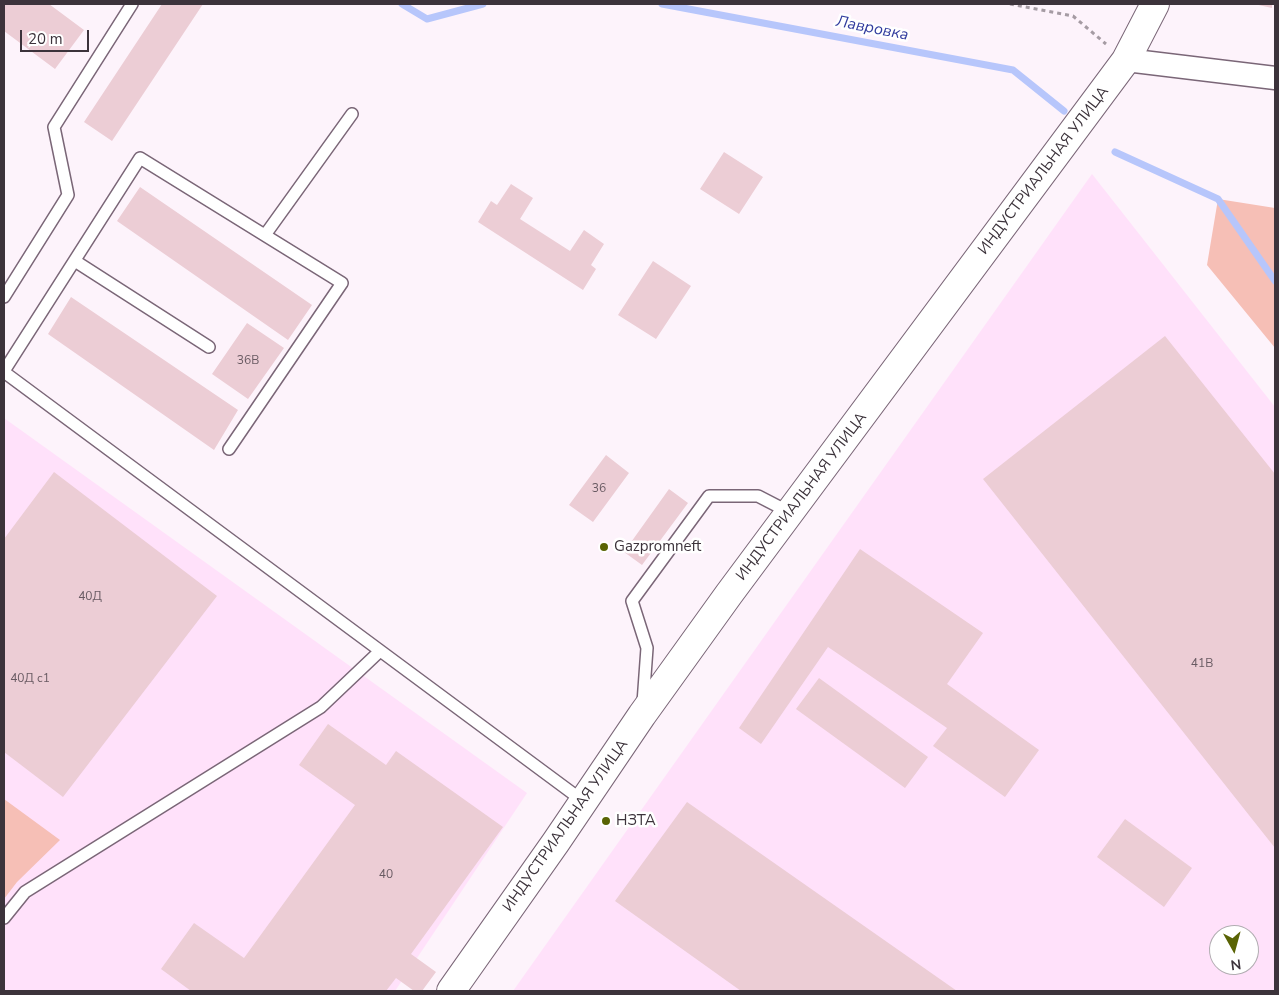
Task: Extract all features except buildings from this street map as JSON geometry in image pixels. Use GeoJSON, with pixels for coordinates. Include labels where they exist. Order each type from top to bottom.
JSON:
{"type":"FeatureCollection","features":[{"type":"Feature","properties":{"kind":"street","name":"ИНДУСТРИАЛЬНАЯ УЛИЦА"},"geometry":{"type":"LineString","coordinates":[[450,991],[642,715],[789,512],[867,411],[1126,60],[1155,4]]}},
{"type":"Feature","properties":{"kind":"street"},"geometry":{"type":"LineString","coordinates":[[1126,60],[1275,78]]}},
{"type":"Feature","properties":{"kind":"lane"},"geometry":{"type":"LineString","coordinates":[[4,297],[68,194],[54,127],[132,4]]}},
{"type":"Feature","properties":{"kind":"lane"},"geometry":{"type":"LineString","coordinates":[[265,235],[352,114]]}},
{"type":"Feature","properties":{"kind":"lane"},"geometry":{"type":"LineString","coordinates":[[229,449],[342,283],[140,158],[4,371],[583,801]]}},
{"type":"Feature","properties":{"kind":"lane"},"geometry":{"type":"LineString","coordinates":[[75,261],[209,348]]}},
{"type":"Feature","properties":{"kind":"lane"},"geometry":{"type":"LineString","coordinates":[[642,715],[647,648],[632,601],[709,496],[758,496],[789,512]]}},
{"type":"Feature","properties":{"kind":"lane"},"geometry":{"type":"LineString","coordinates":[[4,918],[24,892],[321,707],[380,651]]}},
{"type":"Feature","properties":{"kind":"path"},"geometry":{"type":"LineString","coordinates":[[1010,4],[1073,16],[1126,60]]}},
{"type":"Feature","properties":{"kind":"shaded area"},"geometry":{"type":"Polygon","coordinates":[[[1092,174],[1275,407],[1275,991],[513,991],[1092,174]]]}},
{"type":"Feature","properties":{"kind":"shaded area"},"geometry":{"type":"Polygon","coordinates":[[[1218,199],[1275,208],[1275,348],[1207,265],[1218,199]]]}},
{"type":"Feature","properties":{"kind":"shaded area"},"geometry":{"type":"Polygon","coordinates":[[[4,418],[527,793],[395,991],[4,991],[4,418]]]}},
{"type":"Feature","properties":{"kind":"shaded area"},"geometry":{"type":"Polygon","coordinates":[[[4,799],[60,840],[17,882],[4,899],[4,799]]]}},
{"type":"Feature","properties":{"kind":"waterway","name":"Лавровка"},"geometry":{"type":"LineString","coordinates":[[402,4],[427,19],[483,4]]}},
{"type":"Feature","properties":{"kind":"waterway","name":"Лавровка"},"geometry":{"type":"LineString","coordinates":[[662,4],[1013,70],[1064,111]]}},
{"type":"Feature","properties":{"kind":"waterway","name":"Лавровка"},"geometry":{"type":"LineString","coordinates":[[1115,152],[1218,199],[1275,281]]}},
{"type":"Feature","properties":{"kind":"place","name":"Gazpromneft"},"geometry":{"type":"Point","coordinates":[604,547]}},
{"type":"Feature","properties":{"kind":"place","name":"НЗТА"},"geometry":{"type":"Point","coordinates":[606,821]}}]}
